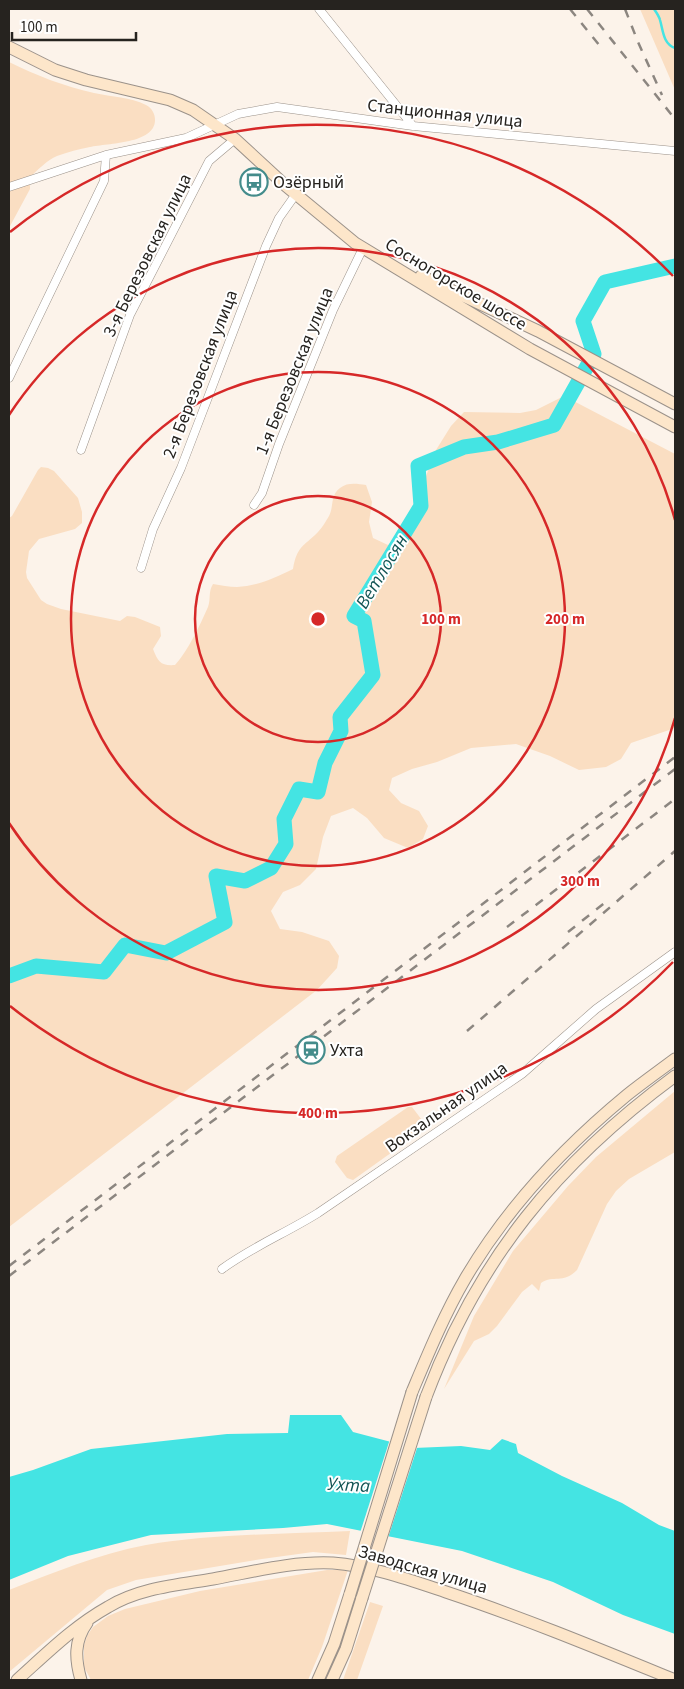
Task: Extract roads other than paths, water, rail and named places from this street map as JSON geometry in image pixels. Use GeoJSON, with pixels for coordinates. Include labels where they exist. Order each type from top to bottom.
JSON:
{"type":"FeatureCollection","features":[{"type":"Feature","properties":{"kind":"street"},"geometry":{"type":"LineString","coordinates":[[319,9],[413,126]]}},
{"type":"Feature","properties":{"kind":"street","name":"Сосногорское шоссе"},"geometry":{"type":"LineString","coordinates":[[9,47],[55,70],[86,80],[170,100],[193,110],[236,139],[296,194],[363,248],[530,349],[675,427]]}},
{"type":"Feature","properties":{"kind":"street","name":"Станционная улица"},"geometry":{"type":"LineString","coordinates":[[9,187],[106,155],[186,138],[238,114],[277,107],[413,126],[675,151]]}},
{"type":"Feature","properties":{"kind":"street","name":"3-я Березовская улица"},"geometry":{"type":"LineString","coordinates":[[81,450],[130,315],[209,161],[236,139]]}},
{"type":"Feature","properties":{"kind":"street"},"geometry":{"type":"LineString","coordinates":[[9,378],[104,181],[106,155]]}},
{"type":"Feature","properties":{"kind":"street","name":"2-я Березовская улица"},"geometry":{"type":"LineString","coordinates":[[141,568],[153,529],[181,468],[266,246],[279,218],[296,194]]}},
{"type":"Feature","properties":{"kind":"street","name":"Сосногорское шоссе"},"geometry":{"type":"LineString","coordinates":[[363,248],[538,331],[675,404]]}},
{"type":"Feature","properties":{"kind":"street","name":"1-я Березовская улица"},"geometry":{"type":"LineString","coordinates":[[254,505],[262,493],[279,444],[334,310],[363,248]]}},
{"type":"Feature","properties":{"kind":"street","name":"Вокзальная улица"},"geometry":{"type":"LineString","coordinates":[[222,1268],[253,1248],[302,1223],[522,1074],[603,1004],[675,952]]}},
{"type":"Feature","properties":{"kind":"street"},"geometry":{"type":"LineString","coordinates":[[318,1680],[332,1650],[412,1392],[436,1334],[466,1278],[520,1202],[539,1179],[605,1114],[628,1094],[675,1059]]}},
{"type":"Feature","properties":{"kind":"street"},"geometry":{"type":"LineString","coordinates":[[332,1680],[346,1649],[426,1397],[450,1338],[468,1303],[496,1258],[550,1187],[592,1144],[638,1104],[675,1076]]}},
{"type":"Feature","properties":{"kind":"street","name":"Заводская улица"},"geometry":{"type":"LineString","coordinates":[[17,1680],[72,1631],[94,1615],[125,1598],[159,1588],[298,1564],[340,1564],[365,1568],[420,1583],[510,1613],[675,1680]]}},
{"type":"Feature","properties":{"kind":"street"},"geometry":{"type":"LineString","coordinates":[[80,1680],[77,1645],[80,1633],[94,1615]]}},
{"type":"Feature","properties":{"kind":"water"},"geometry":{"type":"Polygon","coordinates":[[[290,1415],[341,1415],[353,1432],[414,1448],[461,1446],[490,1450],[502,1439],[516,1444],[518,1453],[562,1476],[622,1503],[659,1525],[675,1531],[675,1634],[623,1615],[553,1582],[462,1551],[327,1524],[151,1535],[68,1556],[9,1580],[9,1477],[91,1449],[227,1434],[288,1433],[290,1415]]]}},
{"type":"Feature","properties":{"kind":"waterway","name":"Ветлосян"},"geometry":{"type":"LineString","coordinates":[[654,9],[660,19],[666,40],[675,48]]}},
{"type":"Feature","properties":{"kind":"waterway","name":"Ветлосян"},"geometry":{"type":"LineString","coordinates":[[9,976],[36,966],[104,972],[125,945],[166,953],[225,922],[216,876],[245,881],[271,868],[286,844],[284,819],[299,789],[318,792],[325,763],[341,731],[340,717],[373,675],[364,621],[354,616],[421,506],[418,466],[464,447],[498,442],[554,425],[594,354],[583,321],[605,282],[675,266]]}},
{"type":"Feature","properties":{"kind":"railway"},"geometry":{"type":"LineString","coordinates":[[570,9],[600,46]]}},
{"type":"Feature","properties":{"kind":"railway"},"geometry":{"type":"LineString","coordinates":[[587,9],[675,119]]}},
{"type":"Feature","properties":{"kind":"railway"},"geometry":{"type":"LineString","coordinates":[[625,9],[662,95]]}},
{"type":"Feature","properties":{"kind":"railway"},"geometry":{"type":"LineString","coordinates":[[9,1266],[675,757]]}},
{"type":"Feature","properties":{"kind":"railway"},"geometry":{"type":"LineString","coordinates":[[9,1276],[675,769]]}},
{"type":"Feature","properties":{"kind":"railway"},"geometry":{"type":"LineString","coordinates":[[507,927],[675,799]]}},
{"type":"Feature","properties":{"kind":"railway"},"geometry":{"type":"LineString","coordinates":[[467,1031],[675,851]]}},
{"type":"Feature","properties":{"kind":"railway"},"geometry":{"type":"LineString","coordinates":[[568,932],[607,901]]}},
{"type":"Feature","properties":{"kind":"place","name":"Озёрный"},"geometry":{"type":"Point","coordinates":[254,182]}},
{"type":"Feature","properties":{"kind":"place","name":"Ухта"},"geometry":{"type":"Point","coordinates":[311,1050]}}]}
